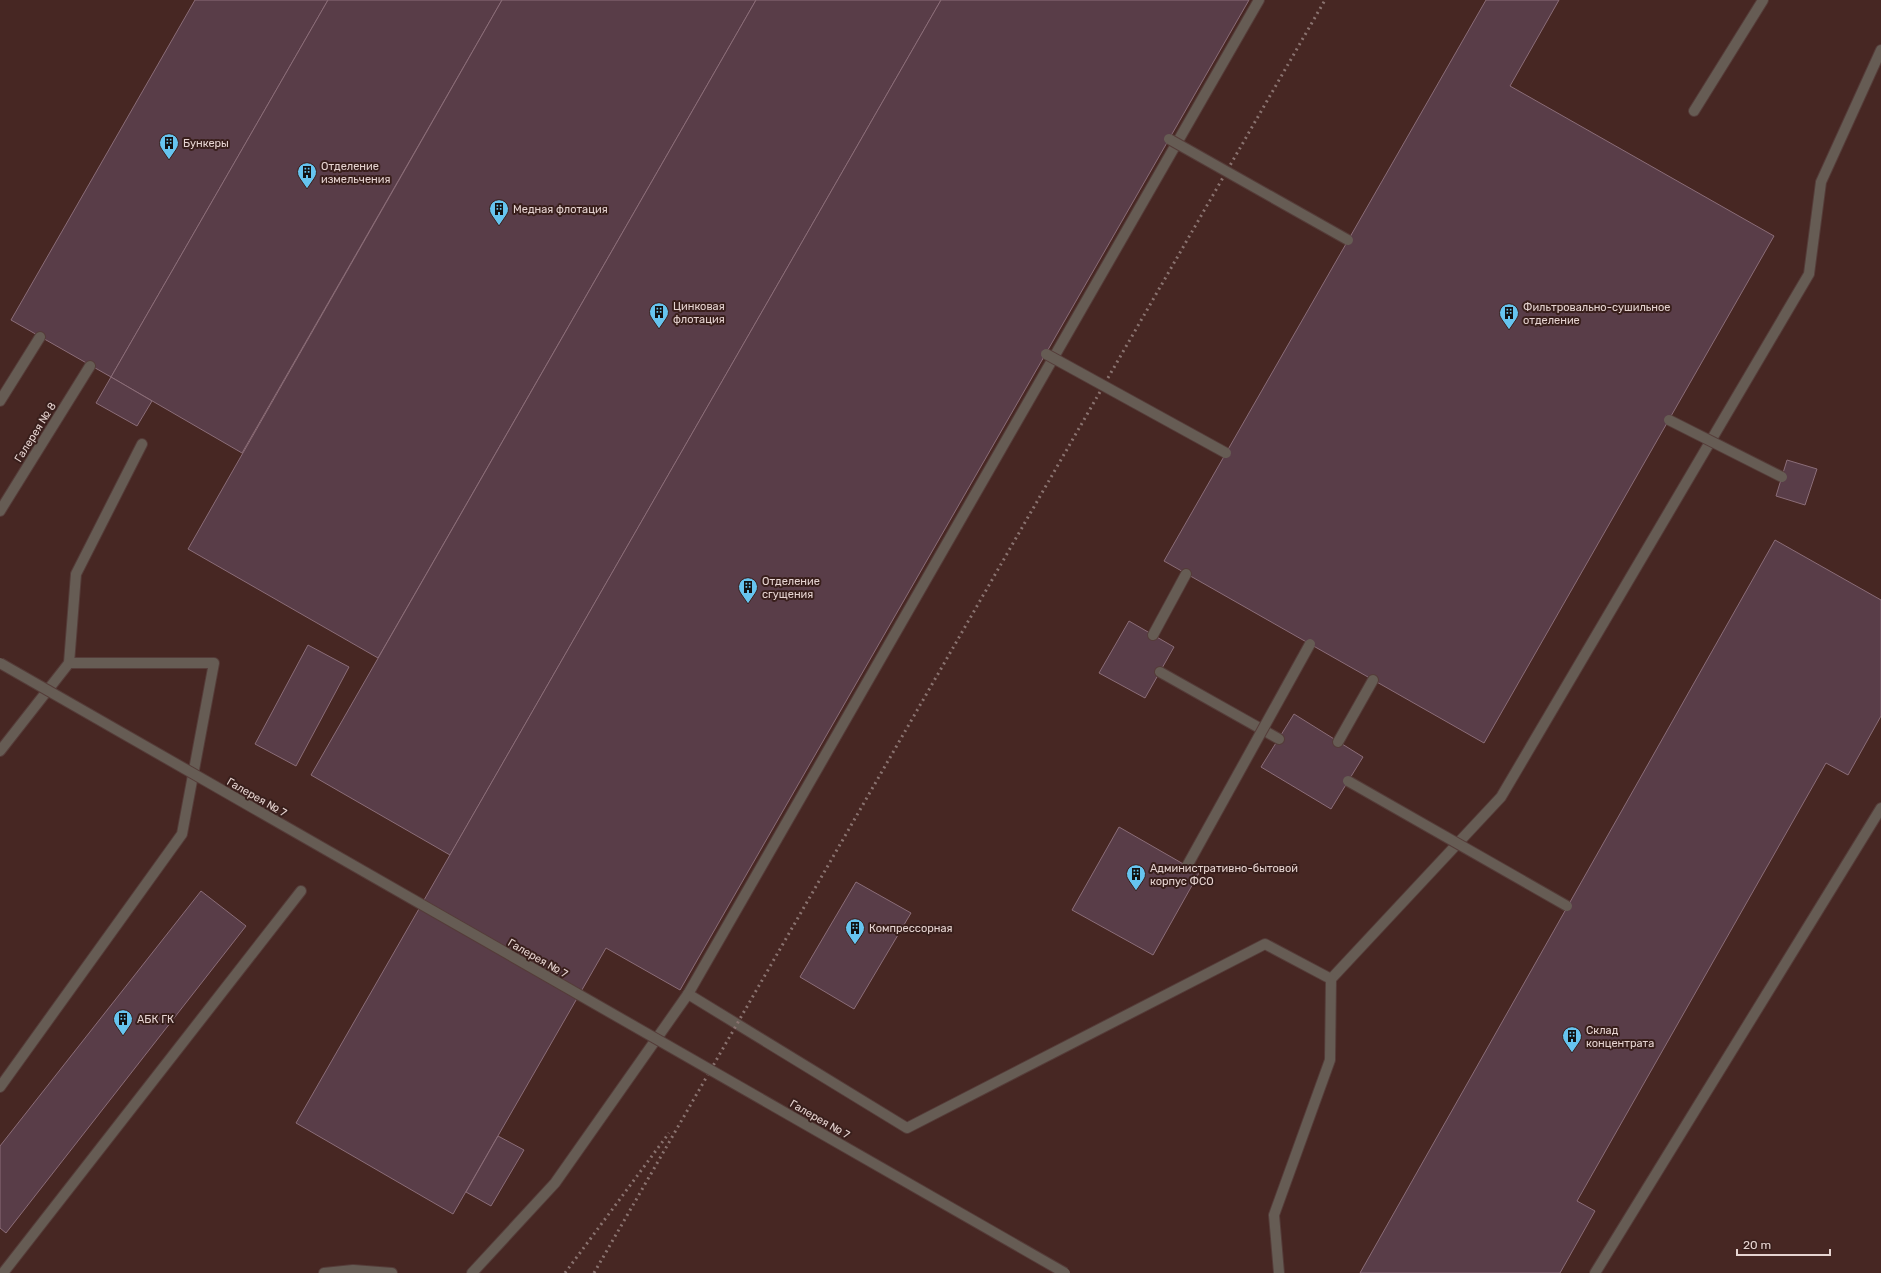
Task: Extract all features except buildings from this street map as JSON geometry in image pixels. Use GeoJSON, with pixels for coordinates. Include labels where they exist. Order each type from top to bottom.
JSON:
{"type":"FeatureCollection","features":[{"type":"Feature","properties":{"kind":"street"},"geometry":{"type":"LineString","coordinates":[[472,1273],[555,1183],[688,994],[1259,0]]}},
{"type":"Feature","properties":{"kind":"street"},"geometry":{"type":"LineString","coordinates":[[1694,111],[1764,0]]}},
{"type":"Feature","properties":{"kind":"street"},"geometry":{"type":"LineString","coordinates":[[1279,1273],[1274,1216],[1330,1060],[1331,979],[1501,797],[1809,274],[1821,182],[1881,50]]}},
{"type":"Feature","properties":{"kind":"street"},"geometry":{"type":"LineString","coordinates":[[1169,139],[1348,240]]}},
{"type":"Feature","properties":{"kind":"street"},"geometry":{"type":"LineString","coordinates":[[0,401],[40,337]]}},
{"type":"Feature","properties":{"kind":"street"},"geometry":{"type":"LineString","coordinates":[[1046,354],[1226,453]]}},
{"type":"Feature","properties":{"kind":"street","name":"Галерея № 8"},"geometry":{"type":"LineString","coordinates":[[0,511],[90,366]]}},
{"type":"Feature","properties":{"kind":"street"},"geometry":{"type":"LineString","coordinates":[[1669,420],[1782,477]]}},
{"type":"Feature","properties":{"kind":"street"},"geometry":{"type":"LineString","coordinates":[[0,751],[69,663],[76,574],[142,444]]}},
{"type":"Feature","properties":{"kind":"street"},"geometry":{"type":"LineString","coordinates":[[1153,635],[1186,574]]}},
{"type":"Feature","properties":{"kind":"street"},"geometry":{"type":"LineString","coordinates":[[1188,866],[1310,644]]}},
{"type":"Feature","properties":{"kind":"street","name":"Галерея № 7"},"geometry":{"type":"LineString","coordinates":[[0,663],[1065,1273]]}},
{"type":"Feature","properties":{"kind":"street"},"geometry":{"type":"LineString","coordinates":[[0,1087],[182,834],[214,663],[69,663]]}},
{"type":"Feature","properties":{"kind":"street"},"geometry":{"type":"LineString","coordinates":[[1160,672],[1279,739]]}},
{"type":"Feature","properties":{"kind":"street"},"geometry":{"type":"LineString","coordinates":[[1338,742],[1373,680]]}},
{"type":"Feature","properties":{"kind":"street"},"geometry":{"type":"LineString","coordinates":[[1348,781],[1568,906]]}},
{"type":"Feature","properties":{"kind":"street"},"geometry":{"type":"LineString","coordinates":[[1594,1273],[1881,808]]}},
{"type":"Feature","properties":{"kind":"street"},"geometry":{"type":"LineString","coordinates":[[3,1273],[301,891]]}},
{"type":"Feature","properties":{"kind":"street"},"geometry":{"type":"LineString","coordinates":[[688,994],[907,1128],[1265,944],[1331,979]]}},
{"type":"Feature","properties":{"kind":"street"},"geometry":{"type":"LineString","coordinates":[[324,1273],[353,1270],[392,1273]]}},
{"type":"Feature","properties":{"kind":"shaded area"},"geometry":{"type":"Polygon","coordinates":[[[0,0],[1881,0],[1881,1273],[0,1273],[0,0]]]}},
{"type":"Feature","properties":{"kind":"railway"},"geometry":{"type":"LineString","coordinates":[[594,1273],[1325,0]]}},
{"type":"Feature","properties":{"kind":"railway"},"geometry":{"type":"LineString","coordinates":[[565,1273],[669,1133]]}},
{"type":"Feature","properties":{"kind":"place","name":"Бункеры"},"geometry":{"type":"Point","coordinates":[169,160]}},
{"type":"Feature","properties":{"kind":"place","name":"Отделение измельчения"},"geometry":{"type":"Point","coordinates":[307,189]}},
{"type":"Feature","properties":{"kind":"place","name":"Медная флотация"},"geometry":{"type":"Point","coordinates":[499,226]}},
{"type":"Feature","properties":{"kind":"place","name":"Цинковая флотация"},"geometry":{"type":"Point","coordinates":[659,329]}},
{"type":"Feature","properties":{"kind":"place","name":"Фильтровально-сушильное отделение"},"geometry":{"type":"Point","coordinates":[1509,330]}},
{"type":"Feature","properties":{"kind":"place","name":"Отделение сгущения"},"geometry":{"type":"Point","coordinates":[748,604]}},
{"type":"Feature","properties":{"kind":"place","name":"Административно-бытовой корпус ФСО"},"geometry":{"type":"Point","coordinates":[1136,891]}},
{"type":"Feature","properties":{"kind":"place","name":"Компрессорная"},"geometry":{"type":"Point","coordinates":[855,945]}},
{"type":"Feature","properties":{"kind":"place","name":"АБК ГК"},"geometry":{"type":"Point","coordinates":[123,1036]}},
{"type":"Feature","properties":{"kind":"place","name":"Склад концентрата"},"geometry":{"type":"Point","coordinates":[1572,1053]}}]}
